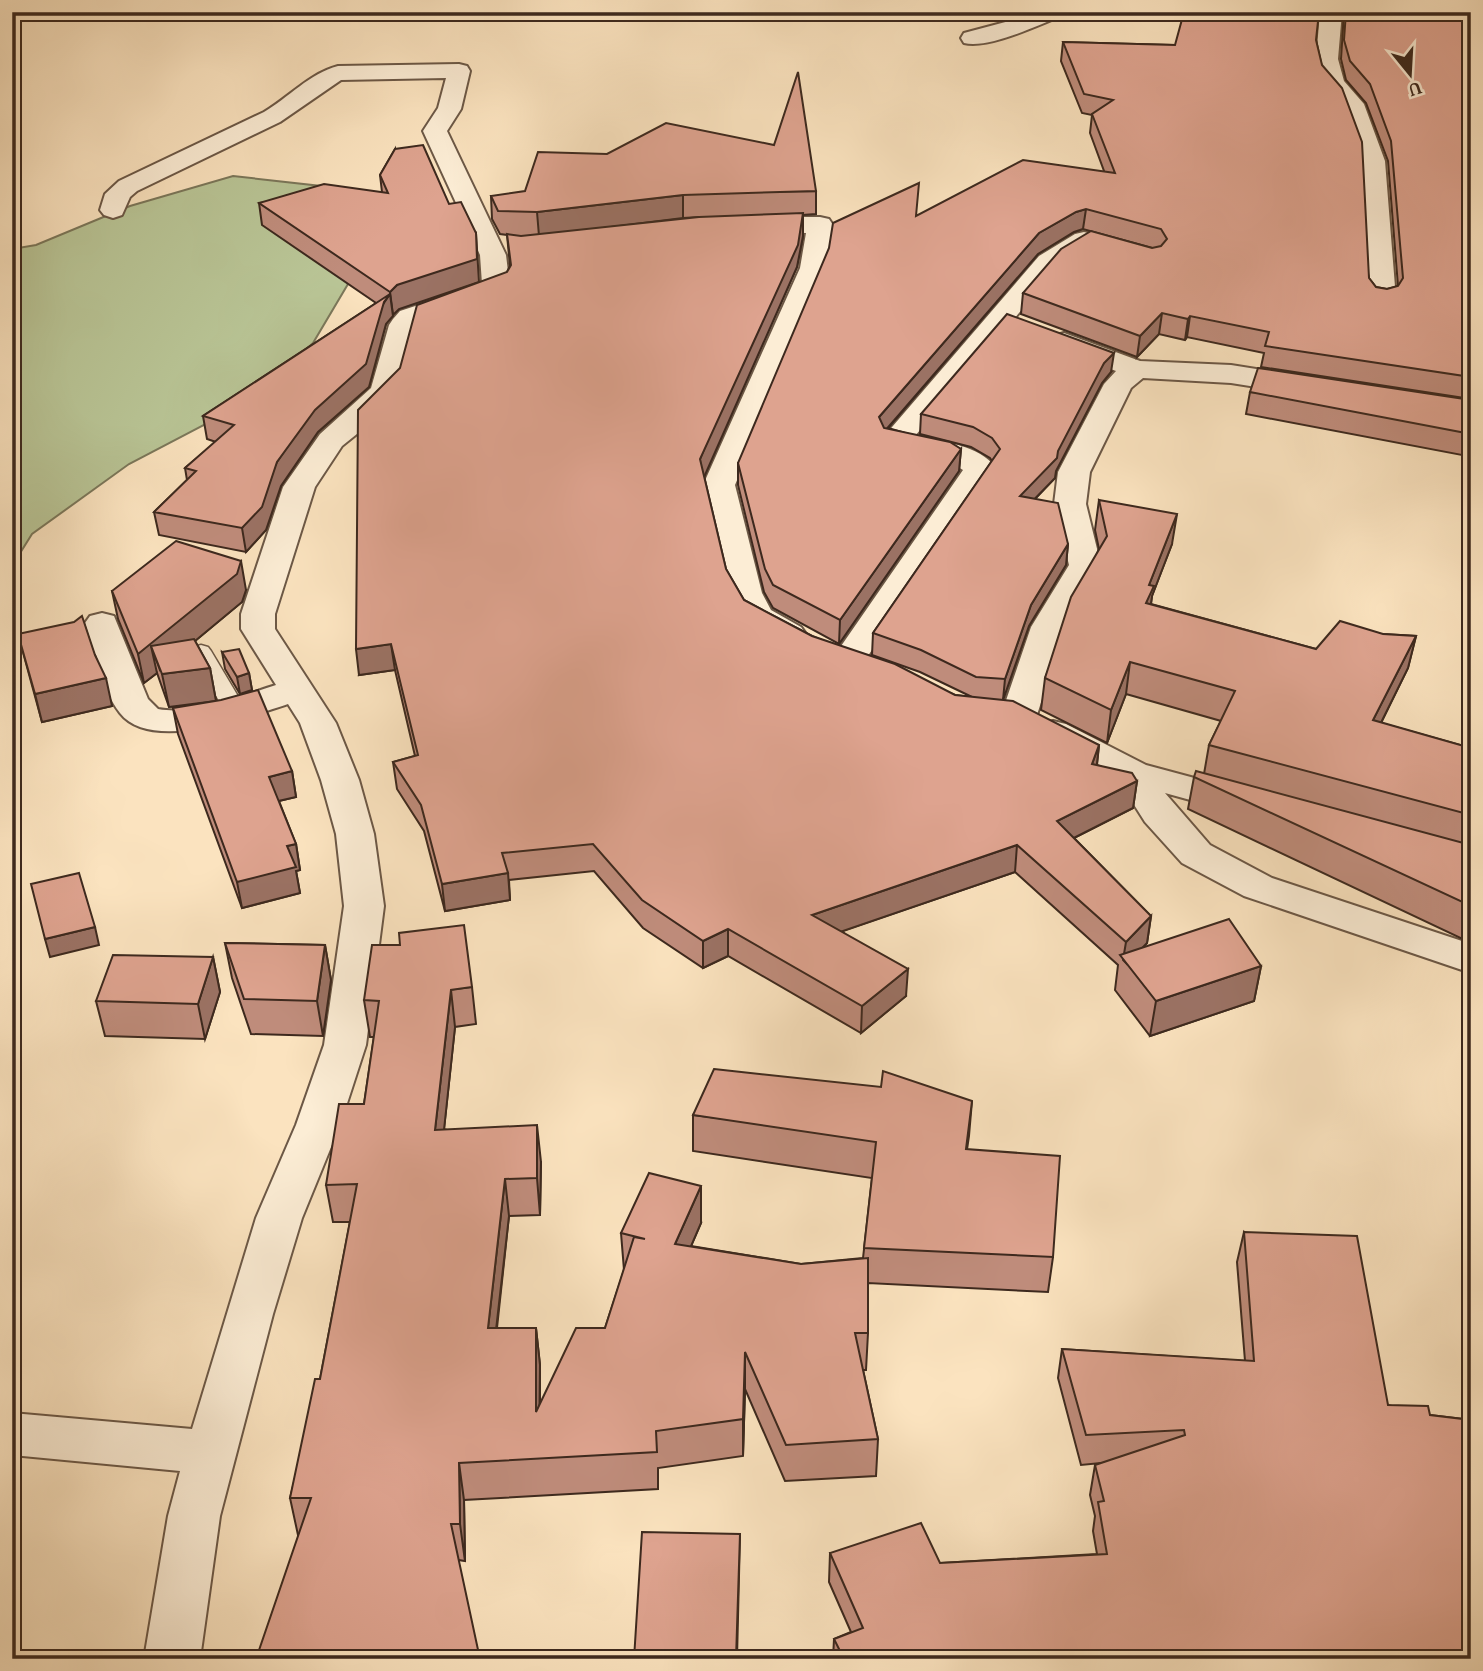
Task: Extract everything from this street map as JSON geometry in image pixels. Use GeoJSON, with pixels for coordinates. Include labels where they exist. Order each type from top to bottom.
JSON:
{"type":"FeatureCollection","features":[{"type":"Feature","properties":{"kind":"street"},"geometry":{"type":"LineString","coordinates":[[972,38],[1021,25],[1051,12]]}},
{"type":"Feature","properties":{"kind":"street"},"geometry":{"type":"LineString","coordinates":[[1331,12],[1327,59],[1333,83],[1352,104],[1373,161],[1382,299]]}},
{"type":"Feature","properties":{"kind":"street"},"geometry":{"type":"LineString","coordinates":[[113,210],[118,194],[128,186],[272,117],[333,75],[459,71],[449,109],[435,131],[496,263],[496,288],[410,317],[403,325],[386,391],[331,440],[299,487],[258,614],[258,629],[318,723],[340,780],[355,834],[364,906],[345,1045],[318,1125],[279,1218],[249,1314],[194,1516],[172,1659]]}},
{"type":"Feature","properties":{"kind":"street"},"geometry":{"type":"LineString","coordinates":[[725,226],[821,225],[813,268],[719,485],[745,593],[757,616],[847,662],[883,673]]}},
{"type":"Feature","properties":{"kind":"street"},"geometry":{"type":"LineString","coordinates":[[847,662],[980,468],[960,455],[895,441],[1022,327],[1048,262],[1084,240],[1123,251]]}},
{"type":"Feature","properties":{"kind":"street"},"geometry":{"type":"LineString","coordinates":[[488,244],[522,248]]}},
{"type":"Feature","properties":{"kind":"street"},"geometry":{"type":"LineString","coordinates":[[1022,327],[1136,369],[1231,374],[1337,390]]}},
{"type":"Feature","properties":{"kind":"street"},"geometry":{"type":"LineString","coordinates":[[1136,369],[1119,384],[1074,472],[1070,504],[1085,565],[1048,627],[1006,714],[1133,773],[1268,810]]}},
{"type":"Feature","properties":{"kind":"street"},"geometry":{"type":"LineString","coordinates":[[102,623],[136,710],[149,720],[170,723],[298,690]]}},
{"type":"Feature","properties":{"kind":"street"},"geometry":{"type":"LineString","coordinates":[[1133,773],[1158,813],[1196,854],[1258,887],[1471,959]]}},
{"type":"Feature","properties":{"kind":"street"},"geometry":{"type":"LineString","coordinates":[[12,1434],[212,1452]]}},
{"type":"Feature","properties":{"kind":"lane"},"geometry":{"type":"LineString","coordinates":[[201,651],[234,708]]}},
{"type":"Feature","properties":{"kind":"green space"},"geometry":{"type":"Polygon","coordinates":[[[233,176],[330,187],[348,284],[313,343],[246,403],[129,464],[32,534],[12,566],[12,249],[36,245],[130,206],[233,176]]]}},
{"type":"Feature","properties":{"kind":"building"},"geometry":{"type":"Polygon","coordinates":[[[1184,12],[1319,12],[1316,40],[1322,65],[1342,88],[1362,142],[1369,278],[1376,287],[1387,289],[1398,286],[1403,278],[1391,141],[1370,84],[1350,61],[1344,40],[1346,12],[1471,12],[1471,377],[1265,346],[1269,332],[1190,316],[1188,319],[1162,313],[1140,336],[1023,293],[1061,249],[1091,231],[1152,248],[1161,246],[1167,239],[1161,229],[1086,209],[1039,233],[879,417],[884,428],[950,442],[961,449],[840,620],[773,585],[765,569],[738,463],[829,248],[833,223],[919,183],[916,216],[1023,160],[1115,173],[1092,114],[1113,100],[1084,94],[1063,42],[1175,45],[1184,12]]]}},
{"type":"Feature","properties":{"kind":"building"},"geometry":{"type":"Polygon","coordinates":[[[798,72],[816,191],[683,195],[537,212],[498,211],[491,196],[525,191],[538,152],[607,154],[666,123],[774,145],[798,72]]]}},
{"type":"Feature","properties":{"kind":"building"},"geometry":{"type":"Polygon","coordinates":[[[423,145],[449,204],[461,202],[476,233],[477,259],[397,285],[390,292],[259,203],[324,184],[388,193],[380,175],[395,149],[423,145]]]}},
{"type":"Feature","properties":{"kind":"building"},"geometry":{"type":"Polygon","coordinates":[[[803,213],[798,245],[700,459],[726,569],[744,600],[812,636],[895,664],[955,695],[1013,701],[1099,745],[1092,764],[1132,773],[1137,781],[1057,821],[1151,916],[1126,942],[1017,845],[812,915],[908,969],[862,1006],[728,929],[703,941],[642,900],[593,844],[502,853],[508,873],[442,884],[421,805],[393,762],[418,755],[391,644],[356,649],[358,410],[400,368],[417,305],[507,272],[511,265],[507,234],[521,236],[699,217],[803,213]]]}},
{"type":"Feature","properties":{"kind":"building"},"geometry":{"type":"Polygon","coordinates":[[[390,294],[384,302],[366,364],[315,410],[277,462],[262,507],[242,528],[154,512],[196,471],[185,468],[234,425],[203,416],[390,294]]]}},
{"type":"Feature","properties":{"kind":"building"},"geometry":{"type":"Polygon","coordinates":[[[1007,314],[1114,353],[1104,363],[1058,451],[1057,458],[1020,496],[1058,503],[1068,544],[1031,605],[1005,679],[976,677],[921,650],[873,633],[1000,449],[992,438],[973,427],[921,414],[1007,314]]]}},
{"type":"Feature","properties":{"kind":"building"},"geometry":{"type":"Polygon","coordinates":[[[1258,368],[1471,400],[1471,434],[1250,392],[1258,368]]]}},
{"type":"Feature","properties":{"kind":"building"},"geometry":{"type":"Polygon","coordinates":[[[1099,500],[1177,514],[1149,585],[1154,586],[1146,603],[1316,649],[1340,621],[1383,634],[1416,636],[1373,720],[1471,748],[1471,815],[1209,745],[1235,691],[1130,662],[1111,710],[1045,678],[1071,597],[1107,536],[1099,500]]]}},
{"type":"Feature","properties":{"kind":"building"},"geometry":{"type":"Polygon","coordinates":[[[176,541],[241,561],[237,574],[138,654],[112,591],[176,541]]]}},
{"type":"Feature","properties":{"kind":"building"},"geometry":{"type":"Polygon","coordinates":[[[82,616],[106,678],[35,694],[18,634],[74,622],[82,616]]]}},
{"type":"Feature","properties":{"kind":"building"},"geometry":{"type":"Polygon","coordinates":[[[194,639],[210,668],[162,674],[151,646],[194,639]]]}},
{"type":"Feature","properties":{"kind":"building"},"geometry":{"type":"Polygon","coordinates":[[[239,649],[249,673],[237,677],[222,652],[239,649]]]}},
{"type":"Feature","properties":{"kind":"building"},"geometry":{"type":"Polygon","coordinates":[[[258,690],[292,771],[269,777],[296,844],[287,846],[296,867],[237,882],[173,708],[221,700],[258,690]]]}},
{"type":"Feature","properties":{"kind":"building"},"geometry":{"type":"Polygon","coordinates":[[[1196,771],[1471,845],[1471,906],[1194,777],[1196,771]]]}},
{"type":"Feature","properties":{"kind":"building"},"geometry":{"type":"Polygon","coordinates":[[[79,873],[95,927],[45,939],[31,884],[79,873]]]}},
{"type":"Feature","properties":{"kind":"building"},"geometry":{"type":"Polygon","coordinates":[[[1229,919],[1261,966],[1156,1001],[1120,955],[1229,919]]]}},
{"type":"Feature","properties":{"kind":"building"},"geometry":{"type":"Polygon","coordinates":[[[464,925],[472,987],[451,990],[435,1130],[537,1125],[537,1178],[505,1179],[488,1328],[536,1328],[536,1412],[576,1328],[605,1328],[634,1237],[645,1239],[621,1233],[649,1173],[701,1186],[675,1244],[801,1264],[868,1258],[868,1333],[855,1333],[878,1439],[786,1445],[745,1352],[743,1419],[656,1431],[657,1452],[459,1463],[460,1524],[451,1524],[480,1659],[256,1659],[311,1498],[290,1498],[315,1379],[320,1379],[357,1184],[326,1185],[339,1104],[364,1104],[379,1001],[364,1000],[372,945],[400,945],[399,933],[464,925]]]}},
{"type":"Feature","properties":{"kind":"building"},"geometry":{"type":"Polygon","coordinates":[[[225,943],[325,945],[317,1001],[244,999],[225,943]]]}},
{"type":"Feature","properties":{"kind":"building"},"geometry":{"type":"Polygon","coordinates":[[[113,955],[213,957],[198,1004],[96,1001],[113,955]]]}},
{"type":"Feature","properties":{"kind":"building"},"geometry":{"type":"Polygon","coordinates":[[[714,1069],[881,1087],[883,1071],[972,1101],[966,1149],[1060,1156],[1053,1257],[864,1248],[876,1142],[693,1115],[714,1069]]]}},
{"type":"Feature","properties":{"kind":"building"},"geometry":{"type":"Polygon","coordinates":[[[1244,1232],[1357,1236],[1388,1405],[1428,1406],[1430,1415],[1471,1420],[1471,1479],[1468,1479],[1471,1491],[1471,1659],[844,1659],[834,1639],[863,1628],[830,1553],[921,1523],[940,1563],[1107,1554],[1098,1502],[1104,1501],[1095,1465],[1185,1435],[1184,1430],[1086,1435],[1062,1349],[1254,1361],[1244,1232]]]}},
{"type":"Feature","properties":{"kind":"building"},"geometry":{"type":"Polygon","coordinates":[[[642,1532],[740,1534],[736,1659],[634,1659],[642,1532]]]}},
{"type":"Feature","properties":{"kind":"building"},"geometry":{"type":"Polygon","coordinates":[[[45,1655],[44,1659],[12,1659],[12,1657],[45,1655]]]}}]}
